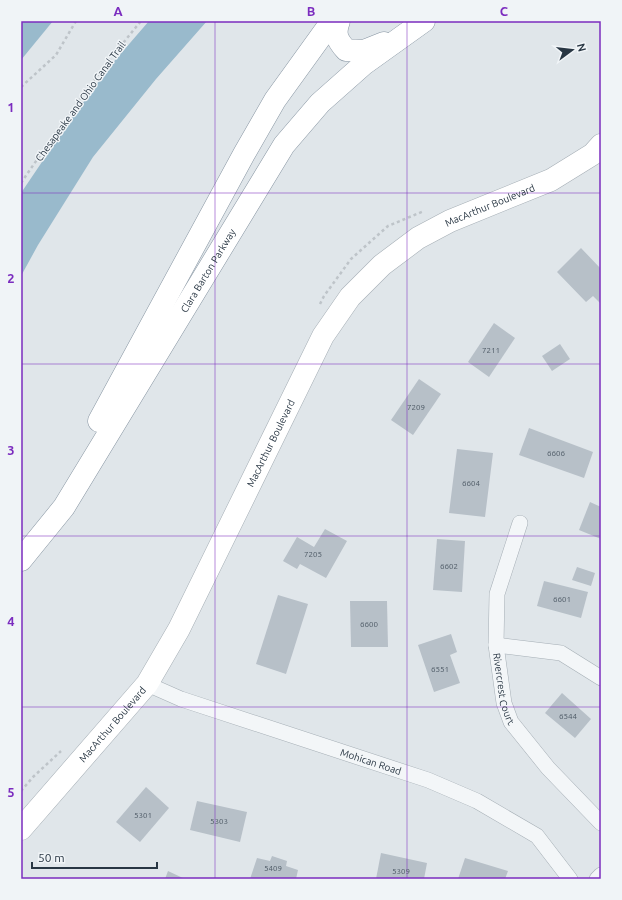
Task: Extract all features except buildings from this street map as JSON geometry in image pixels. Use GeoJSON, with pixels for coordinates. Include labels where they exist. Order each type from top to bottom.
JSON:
{"type":"FeatureCollection","features":[{"type":"Feature","properties":{"kind":"main road","name":"Clara Barton Parkway"},"geometry":{"type":"LineString","coordinates":[[24,556],[54,504],[244,154],[275,100],[332,21]]}},
{"type":"Feature","properties":{"kind":"main road"},"geometry":{"type":"LineString","coordinates":[[339,21],[337,27],[338,42],[346,50],[364,51],[405,34]]}},
{"type":"Feature","properties":{"kind":"main road","name":"Clara Barton Parkway"},"geometry":{"type":"LineString","coordinates":[[24,556],[64,507],[284,145],[320,103],[364,64],[424,21]]}},
{"type":"Feature","properties":{"kind":"main road","name":"MacArthur Boulevard"},"geometry":{"type":"LineString","coordinates":[[21,829],[147,684],[179,630],[323,336],[350,297],[382,265],[418,238],[450,221],[551,180],[593,154],[601,145]]}},
{"type":"Feature","properties":{"kind":"street","name":"Rivercrest Court"},"geometry":{"type":"LineString","coordinates":[[520,523],[497,594],[496,645],[504,703],[511,722],[548,768],[601,823]]}},
{"type":"Feature","properties":{"kind":"street"},"geometry":{"type":"LineString","coordinates":[[496,645],[561,653],[601,678]]}},
{"type":"Feature","properties":{"kind":"street","name":"Mohican Road"},"geometry":{"type":"LineString","coordinates":[[147,684],[181,699],[428,780],[477,801],[537,836],[570,879]]}},
{"type":"Feature","properties":{"kind":"street"},"geometry":{"type":"LineString","coordinates":[[597,879],[601,875]]}},
{"type":"Feature","properties":{"kind":"path"},"geometry":{"type":"LineString","coordinates":[[21,86],[56,55],[76,21]]}},
{"type":"Feature","properties":{"kind":"path","name":"Chesapeake and Ohio Canal Trail"},"geometry":{"type":"LineString","coordinates":[[21,183],[82,96],[108,61],[141,21]]}},
{"type":"Feature","properties":{"kind":"water"},"geometry":{"type":"Polygon","coordinates":[[[21,21],[53,21],[21,60],[21,21]]]}},
{"type":"Feature","properties":{"kind":"water"},"geometry":{"type":"Polygon","coordinates":[[[149,21],[207,21],[156,79],[93,157],[38,245],[21,276],[21,193],[71,119],[111,65],[149,21]]]}}]}
